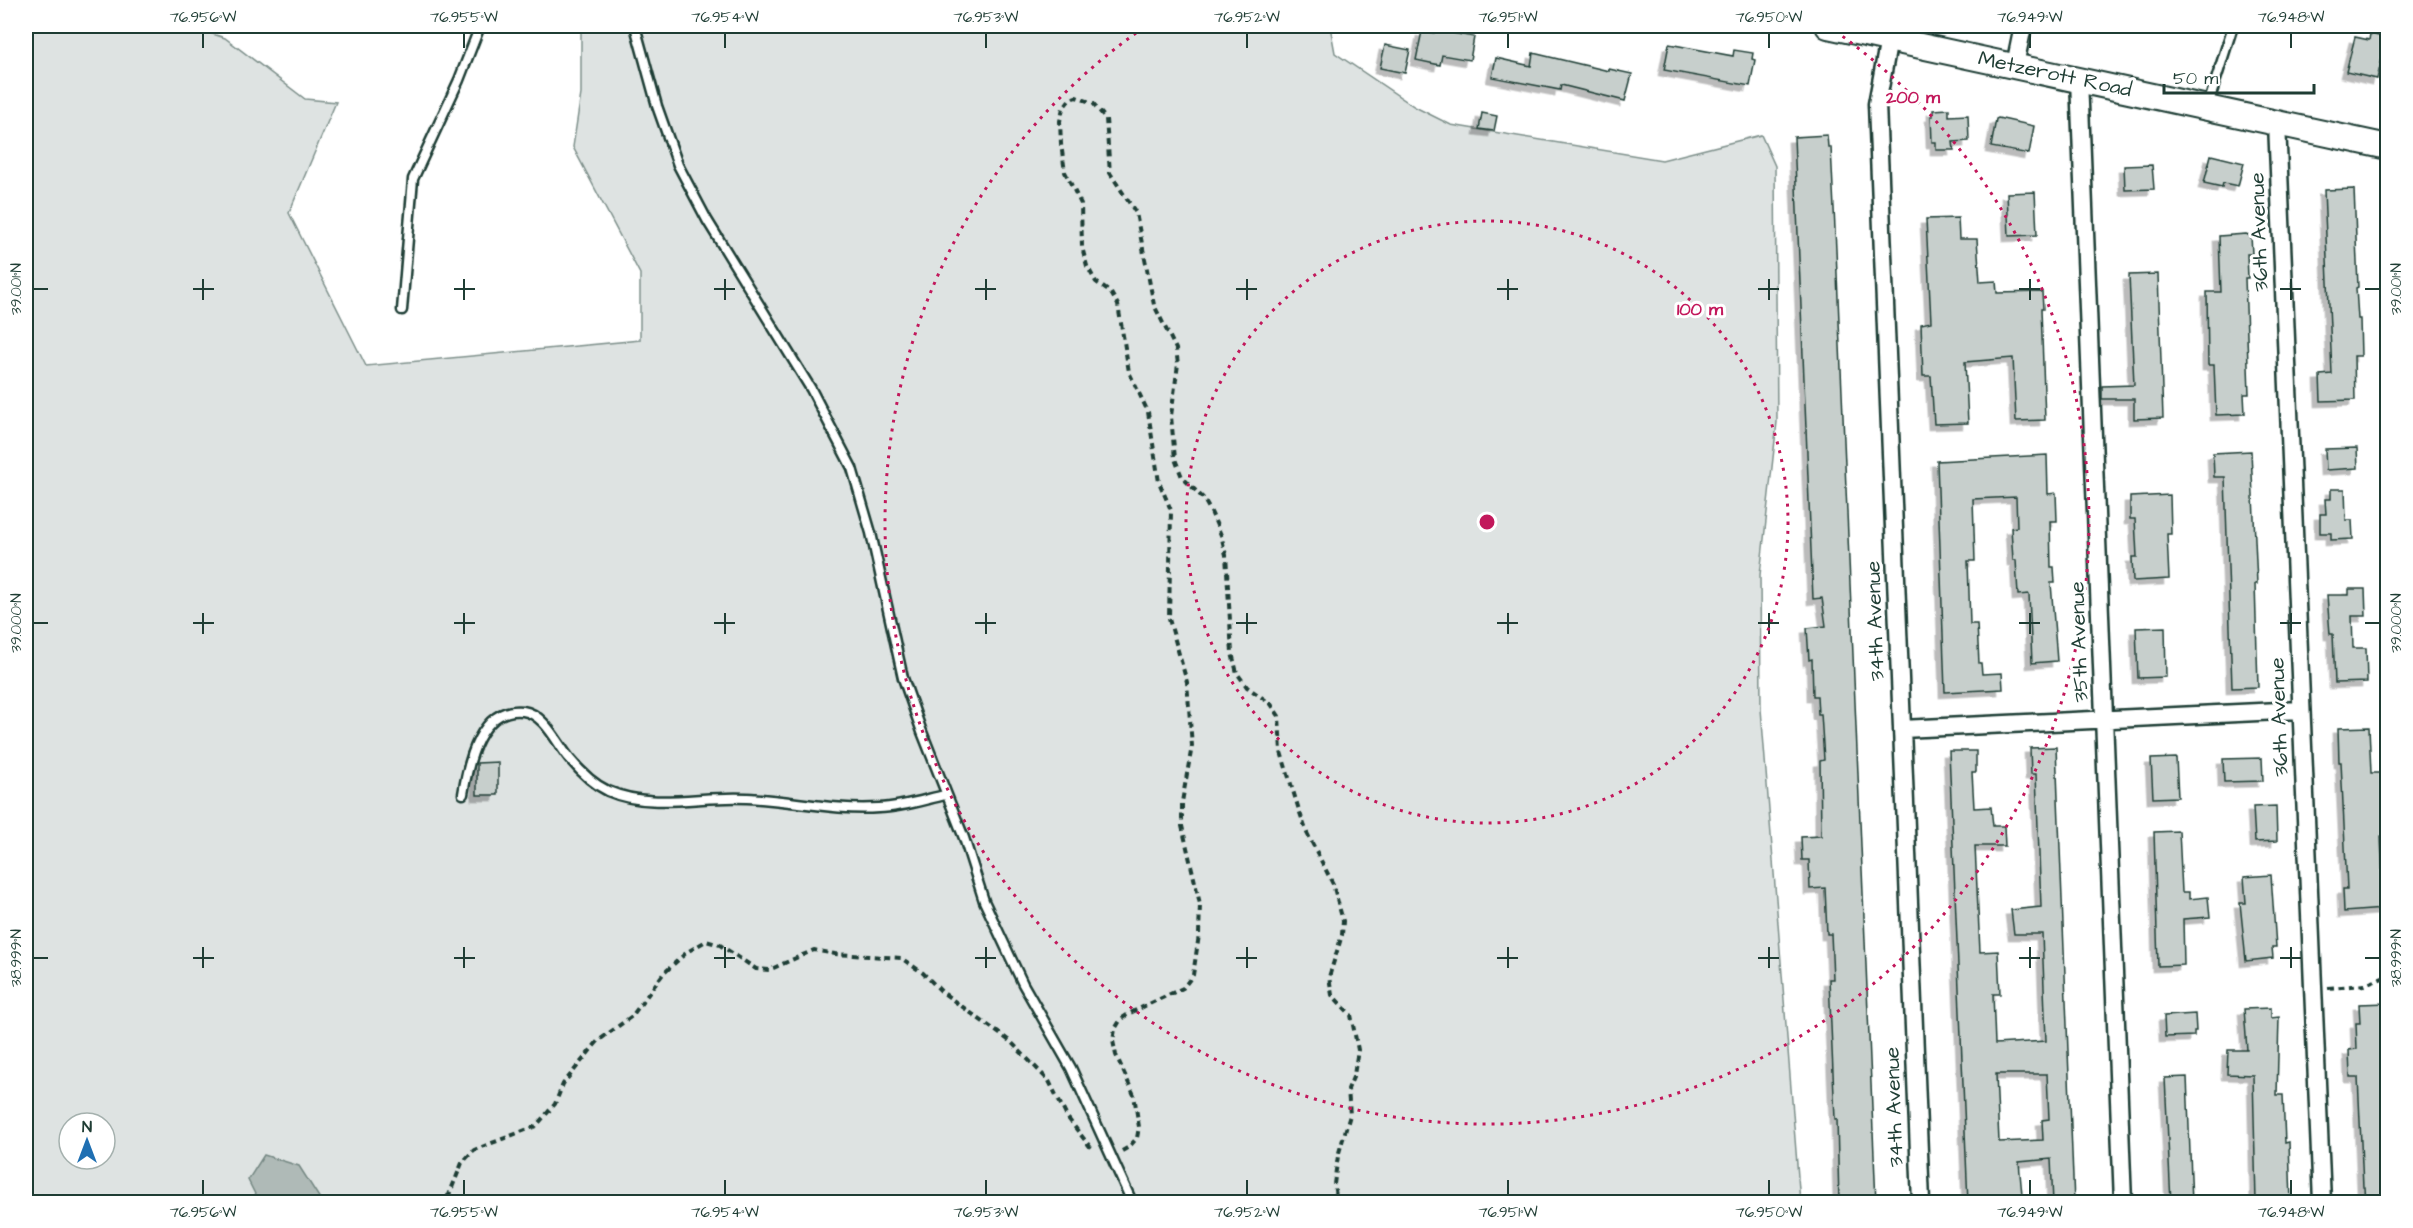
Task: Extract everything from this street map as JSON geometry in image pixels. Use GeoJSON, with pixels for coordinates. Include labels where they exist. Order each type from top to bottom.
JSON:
{"type":"FeatureCollection","features":[{"type":"Feature","properties":{"kind":"street","name":"Metzerott Road"},"geometry":{"type":"LineString","coordinates":[[1828,26],[2388,147]]}},
{"type":"Feature","properties":{"kind":"street"},"geometry":{"type":"LineString","coordinates":[[2015,65],[2023,26]]}},
{"type":"Feature","properties":{"kind":"street","name":"34th Avenue"},"geometry":{"type":"LineString","coordinates":[[1889,39],[1877,104],[1921,1203]]}},
{"type":"Feature","properties":{"kind":"street","name":"35th Avenue"},"geometry":{"type":"LineString","coordinates":[[2079,79],[2123,1203]]}},
{"type":"Feature","properties":{"kind":"street","name":"36th Avenue"},"geometry":{"type":"LineString","coordinates":[[2277,123],[2322,1203]]}},
{"type":"Feature","properties":{"kind":"street"},"geometry":{"type":"LineString","coordinates":[[1902,729],[2301,710]]}},
{"type":"Feature","properties":{"kind":"lane"},"geometry":{"type":"LineString","coordinates":[[402,310],[413,179],[459,80],[480,26]]}},
{"type":"Feature","properties":{"kind":"lane"},"geometry":{"type":"LineString","coordinates":[[635,26],[657,106],[678,165],[707,220],[811,389],[852,468],[871,533],[903,678],[945,795],[964,838],[984,901],[1023,984],[1071,1068],[1113,1156],[1132,1203]]}},
{"type":"Feature","properties":{"kind":"lane"},"geometry":{"type":"LineString","coordinates":[[2207,107],[2233,26]]}},
{"type":"Feature","properties":{"kind":"lane"},"geometry":{"type":"LineString","coordinates":[[463,794],[468,763],[485,729],[491,722],[506,713],[523,711],[537,716],[586,777],[606,790],[630,799],[656,801],[745,798],[876,808],[902,806],[945,795]]}},
{"type":"Feature","properties":{"kind":"path"},"geometry":{"type":"LineString","coordinates":[[438,1203],[449,1195],[462,1163],[474,1150],[536,1126],[555,1104],[563,1084],[598,1041],[632,1016],[663,974],[679,959],[695,946],[706,942],[720,945],[756,969],[769,970],[814,950],[835,954],[901,958],[923,973],[942,992],[1011,1042],[1049,1081],[1067,1117],[1084,1142],[1095,1152],[1113,1156],[1130,1147],[1137,1138],[1139,1127],[1134,1095],[1116,1055],[1113,1041],[1115,1029],[1121,1019],[1183,988],[1193,975],[1199,935],[1200,904],[1182,826],[1182,802],[1192,746],[1187,682],[1169,619],[1171,510],[1159,482],[1148,412],[1129,372],[1119,305],[1111,293],[1096,282],[1087,266],[1082,247],[1081,204],[1065,172],[1060,144],[1060,120],[1063,108],[1070,99],[1076,97],[1093,103],[1106,119],[1110,173],[1136,213],[1154,305],[1176,349],[1179,364],[1171,416],[1175,459],[1182,477],[1203,498],[1221,535],[1226,555],[1231,644],[1237,673],[1247,687],[1271,704],[1279,716],[1281,752],[1299,810],[1307,833],[1333,884],[1343,921],[1342,935],[1329,977],[1332,995],[1351,1015],[1358,1050],[1354,1075],[1348,1089],[1350,1115],[1344,1132],[1334,1184],[1337,1203]]}},
{"type":"Feature","properties":{"kind":"path"},"geometry":{"type":"LineString","coordinates":[[2313,989],[2365,985],[2388,976]]}},
{"type":"Feature","properties":{"kind":"shaded area"},"geometry":{"type":"Polygon","coordinates":[[[26,26],[188,26],[225,38],[305,99],[336,102],[289,213],[366,366],[640,340],[640,274],[573,147],[581,94],[581,26],[1330,26],[1335,53],[1415,107],[1451,125],[1662,160],[1761,135],[1775,166],[1777,422],[1760,575],[1761,709],[1800,1202],[26,1202],[26,26]]]}},
{"type":"Feature","properties":{"kind":"shaded area"},"geometry":{"type":"Polygon","coordinates":[[[264,1155],[299,1166],[322,1202],[259,1202],[248,1180],[264,1155]]]}},
{"type":"Feature","properties":{"kind":"building"},"geometry":{"type":"Polygon","coordinates":[[[1435,30],[1474,37],[1470,60],[1442,55],[1440,65],[1416,60],[1422,31],[1434,33],[1435,30]]]}},
{"type":"Feature","properties":{"kind":"building"},"geometry":{"type":"Polygon","coordinates":[[[2370,34],[2387,38],[2377,79],[2346,72],[2355,37],[2369,40],[2370,34]]]}},
{"type":"Feature","properties":{"kind":"building"},"geometry":{"type":"Polygon","coordinates":[[[1669,44],[1733,56],[1734,50],[1753,53],[1752,59],[1755,60],[1750,86],[1664,70],[1669,44]]]}},
{"type":"Feature","properties":{"kind":"building"},"geometry":{"type":"Polygon","coordinates":[[[1385,45],[1410,50],[1405,73],[1380,68],[1385,45]]]}},
{"type":"Feature","properties":{"kind":"building"},"geometry":{"type":"Polygon","coordinates":[[[1533,53],[1609,71],[1609,69],[1632,74],[1625,101],[1561,85],[1560,90],[1492,77],[1496,58],[1531,66],[1533,53]]]}},
{"type":"Feature","properties":{"kind":"building"},"geometry":{"type":"Polygon","coordinates":[[[1949,109],[1949,116],[1968,115],[1969,141],[1953,142],[1954,150],[1936,150],[1936,142],[1932,142],[1931,116],[1933,116],[1933,110],[1949,109]]]}},
{"type":"Feature","properties":{"kind":"building"},"geometry":{"type":"Polygon","coordinates":[[[1482,113],[1497,116],[1494,131],[1479,129],[1482,113]]]}},
{"type":"Feature","properties":{"kind":"building"},"geometry":{"type":"Polygon","coordinates":[[[1998,118],[2034,126],[2029,154],[1991,147],[1998,118]]]}},
{"type":"Feature","properties":{"kind":"building"},"geometry":{"type":"Polygon","coordinates":[[[1827,135],[1828,147],[1831,147],[1836,250],[1876,1203],[1839,1203],[1829,979],[1833,979],[1831,934],[1827,934],[1825,888],[1810,889],[1809,860],[1802,860],[1801,837],[1821,836],[1820,761],[1824,760],[1821,714],[1818,714],[1817,696],[1813,696],[1812,659],[1809,660],[1807,628],[1826,626],[1822,598],[1813,599],[1794,137],[1827,135]]]}},
{"type":"Feature","properties":{"kind":"building"},"geometry":{"type":"Polygon","coordinates":[[[2211,155],[2244,163],[2238,186],[2223,183],[2222,187],[2204,183],[2211,155]]]}},
{"type":"Feature","properties":{"kind":"building"},"geometry":{"type":"Polygon","coordinates":[[[2152,165],[2154,189],[2125,190],[2124,166],[2152,165]]]}},
{"type":"Feature","properties":{"kind":"building"},"geometry":{"type":"Polygon","coordinates":[[[2354,189],[2358,287],[2356,288],[2361,356],[2354,356],[2355,400],[2321,401],[2320,375],[2332,374],[2324,190],[2354,189]]]}},
{"type":"Feature","properties":{"kind":"building"},"geometry":{"type":"Polygon","coordinates":[[[2035,192],[2037,235],[2009,236],[2007,193],[2035,192]]]}},
{"type":"Feature","properties":{"kind":"building"},"geometry":{"type":"Polygon","coordinates":[[[1958,218],[1959,239],[1977,239],[1980,282],[1996,281],[1997,293],[2042,292],[2045,420],[2016,421],[2013,358],[1965,362],[1968,423],[1934,424],[1931,376],[1923,376],[1921,324],[1931,322],[1926,219],[1958,218]]]}},
{"type":"Feature","properties":{"kind":"building"},"geometry":{"type":"Polygon","coordinates":[[[2246,234],[2251,236],[2252,254],[2247,254],[2248,278],[2245,278],[2249,394],[2244,394],[2245,414],[2216,415],[2214,365],[2208,365],[2207,292],[2221,292],[2219,236],[2246,234]]]}},
{"type":"Feature","properties":{"kind":"building"},"geometry":{"type":"Polygon","coordinates":[[[2158,274],[2163,418],[2134,419],[2134,399],[2102,399],[2102,386],[2134,385],[2129,275],[2158,274]]]}},
{"type":"Feature","properties":{"kind":"building"},"geometry":{"type":"Polygon","coordinates":[[[2357,448],[2358,468],[2326,470],[2325,449],[2357,448]]]}},
{"type":"Feature","properties":{"kind":"building"},"geometry":{"type":"Polygon","coordinates":[[[2251,451],[2257,584],[2255,584],[2258,687],[2232,688],[2225,477],[2214,477],[2213,453],[2251,451]]]}},
{"type":"Feature","properties":{"kind":"building"},"geometry":{"type":"Polygon","coordinates":[[[2047,455],[2048,494],[2056,493],[2057,521],[2050,521],[2051,567],[2054,567],[2055,583],[2051,583],[2057,661],[2032,663],[2029,594],[2018,595],[2016,560],[2013,560],[2011,528],[2017,527],[2016,497],[1973,499],[1975,561],[1968,561],[1970,624],[1977,624],[1979,663],[1981,663],[1982,674],[2002,673],[2003,689],[1945,692],[1937,461],[2047,455]]]}},
{"type":"Feature","properties":{"kind":"building"},"geometry":{"type":"Polygon","coordinates":[[[2331,489],[2345,489],[2346,520],[2352,520],[2353,539],[2331,540],[2331,533],[2320,533],[2320,514],[2326,514],[2325,499],[2331,499],[2331,489]]]}},
{"type":"Feature","properties":{"kind":"building"},"geometry":{"type":"Polygon","coordinates":[[[2170,495],[2171,534],[2167,534],[2169,579],[2133,581],[2132,557],[2137,557],[2135,519],[2130,519],[2130,497],[2170,495]]]}},
{"type":"Feature","properties":{"kind":"building"},"geometry":{"type":"Polygon","coordinates":[[[2349,589],[2365,589],[2366,616],[2352,616],[2353,648],[2366,648],[2367,682],[2335,683],[2333,634],[2330,634],[2327,595],[2349,595],[2349,589]]]}},
{"type":"Feature","properties":{"kind":"building"},"geometry":{"type":"Polygon","coordinates":[[[2165,627],[2166,677],[2138,678],[2136,628],[2165,627]]]}},
{"type":"Feature","properties":{"kind":"building"},"geometry":{"type":"Polygon","coordinates":[[[2369,727],[2371,773],[2382,773],[2385,837],[2381,837],[2384,909],[2344,912],[2343,889],[2347,889],[2338,728],[2369,727]]]}},
{"type":"Feature","properties":{"kind":"building"},"geometry":{"type":"Polygon","coordinates":[[[2056,747],[2074,1203],[2053,1203],[2051,1159],[2019,1162],[2022,1195],[2002,1195],[2002,1203],[1968,1203],[1949,751],[1976,751],[1976,772],[1972,772],[1974,808],[1991,807],[1993,826],[2004,826],[2005,846],[1975,846],[1980,952],[1998,951],[2000,994],[1993,994],[1995,1044],[2046,1041],[2042,934],[2014,934],[2011,910],[2041,907],[2036,774],[2031,774],[2030,748],[2056,747]],[[1996,1074],[1999,1142],[2043,1140],[2042,1120],[2049,1119],[2047,1074],[1996,1074]]]}},
{"type":"Feature","properties":{"kind":"building"},"geometry":{"type":"Polygon","coordinates":[[[2176,758],[2178,797],[2153,798],[2151,759],[2176,758]]]}},
{"type":"Feature","properties":{"kind":"building"},"geometry":{"type":"Polygon","coordinates":[[[2262,758],[2263,781],[2224,782],[2223,759],[2262,758]]]}},
{"type":"Feature","properties":{"kind":"building"},"geometry":{"type":"Polygon","coordinates":[[[498,762],[498,795],[477,795],[477,763],[498,762]]]}},
{"type":"Feature","properties":{"kind":"building"},"geometry":{"type":"Polygon","coordinates":[[[2276,806],[2277,841],[2255,842],[2253,807],[2276,806]]]}},
{"type":"Feature","properties":{"kind":"building"},"geometry":{"type":"Polygon","coordinates":[[[2179,831],[2182,892],[2189,892],[2189,899],[2208,897],[2210,917],[2183,919],[2184,965],[2158,966],[2154,832],[2179,831]]]}},
{"type":"Feature","properties":{"kind":"building"},"geometry":{"type":"Polygon","coordinates":[[[2271,875],[2276,947],[2272,947],[2273,958],[2246,961],[2240,903],[2246,903],[2244,877],[2271,875]]]}},
{"type":"Feature","properties":{"kind":"building"},"geometry":{"type":"Polygon","coordinates":[[[2388,1003],[2388,1203],[2366,1203],[2365,1187],[2363,1187],[2358,1077],[2350,1077],[2349,1050],[2357,1049],[2356,1023],[2360,1023],[2359,1004],[2388,1003]]]}},
{"type":"Feature","properties":{"kind":"building"},"geometry":{"type":"Polygon","coordinates":[[[2271,1008],[2271,1018],[2279,1017],[2277,1095],[2283,1095],[2285,1143],[2289,1142],[2291,1203],[2256,1203],[2253,1075],[2227,1074],[2228,1050],[2247,1050],[2244,1009],[2271,1008]]]}},
{"type":"Feature","properties":{"kind":"building"},"geometry":{"type":"Polygon","coordinates":[[[2195,1014],[2194,1036],[2165,1037],[2164,1016],[2195,1014]]]}},
{"type":"Feature","properties":{"kind":"building"},"geometry":{"type":"Polygon","coordinates":[[[2187,1077],[2192,1203],[2171,1203],[2165,1078],[2187,1077]]]}}]}
